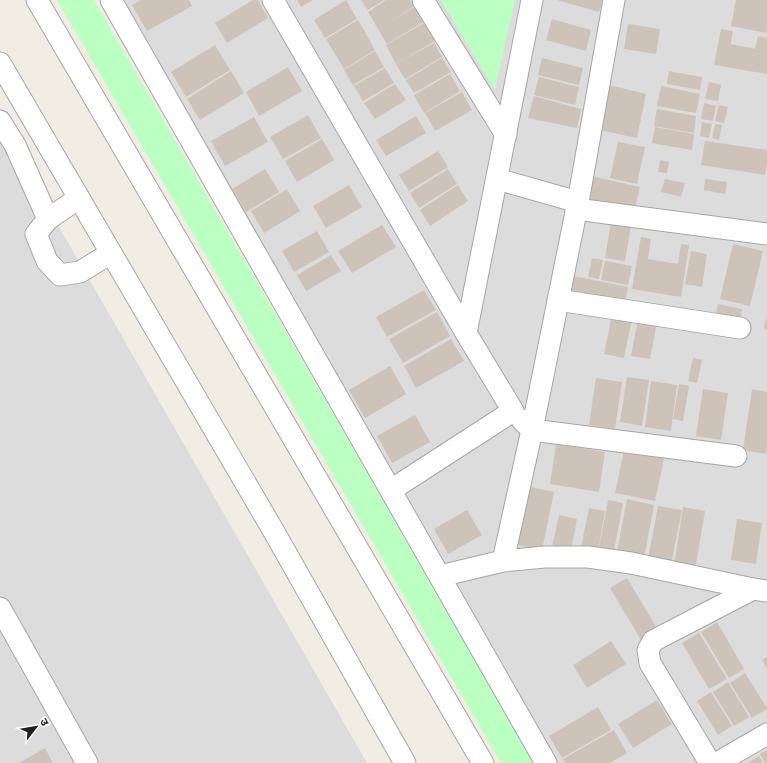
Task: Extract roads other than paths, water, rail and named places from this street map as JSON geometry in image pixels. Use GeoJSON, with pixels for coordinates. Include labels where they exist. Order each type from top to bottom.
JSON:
{"type":"FeatureCollection","features":[{"type":"Feature","properties":{"kind":"street"},"geometry":{"type":"LineString","coordinates":[[36,0],[483,763]]}},
{"type":"Feature","properties":{"kind":"street"},"geometry":{"type":"LineString","coordinates":[[111,0],[546,763]]}},
{"type":"Feature","properties":{"kind":"street"},"geometry":{"type":"LineString","coordinates":[[273,0],[466,334],[513,411],[532,430],[736,456]]}},
{"type":"Feature","properties":{"kind":"street"},"geometry":{"type":"LineString","coordinates":[[423,0],[506,135]]}},
{"type":"Feature","properties":{"kind":"street"},"geometry":{"type":"LineString","coordinates":[[466,334],[532,0]]}},
{"type":"Feature","properties":{"kind":"street"},"geometry":{"type":"LineString","coordinates":[[503,561],[532,430],[577,205],[614,0]]}},
{"type":"Feature","properties":{"kind":"street"},"geometry":{"type":"LineString","coordinates":[[0,63],[273,530],[405,763]]}},
{"type":"Feature","properties":{"kind":"street"},"geometry":{"type":"LineString","coordinates":[[0,121],[8,148],[48,219]]}},
{"type":"Feature","properties":{"kind":"street"},"geometry":{"type":"LineString","coordinates":[[497,180],[577,205],[767,234]]}},
{"type":"Feature","properties":{"kind":"street"},"geometry":{"type":"LineString","coordinates":[[79,198],[48,219],[36,234],[47,261],[60,275],[80,272],[111,253]]}},
{"type":"Feature","properties":{"kind":"street"},"geometry":{"type":"LineString","coordinates":[[558,300],[740,328]]}},
{"type":"Feature","properties":{"kind":"street"},"geometry":{"type":"LineString","coordinates":[[391,490],[513,411]]}},
{"type":"Feature","properties":{"kind":"street"},"geometry":{"type":"LineString","coordinates":[[440,576],[503,561],[545,556],[588,557],[631,563],[760,590]]}},
{"type":"Feature","properties":{"kind":"street"},"geometry":{"type":"LineString","coordinates":[[710,763],[650,663],[648,650],[653,641],[760,590]]}},
{"type":"Feature","properties":{"kind":"street"},"geometry":{"type":"LineString","coordinates":[[0,608],[87,763]]}},
{"type":"Feature","properties":{"kind":"street"},"geometry":{"type":"LineString","coordinates":[[717,763],[767,734]]}}]}
